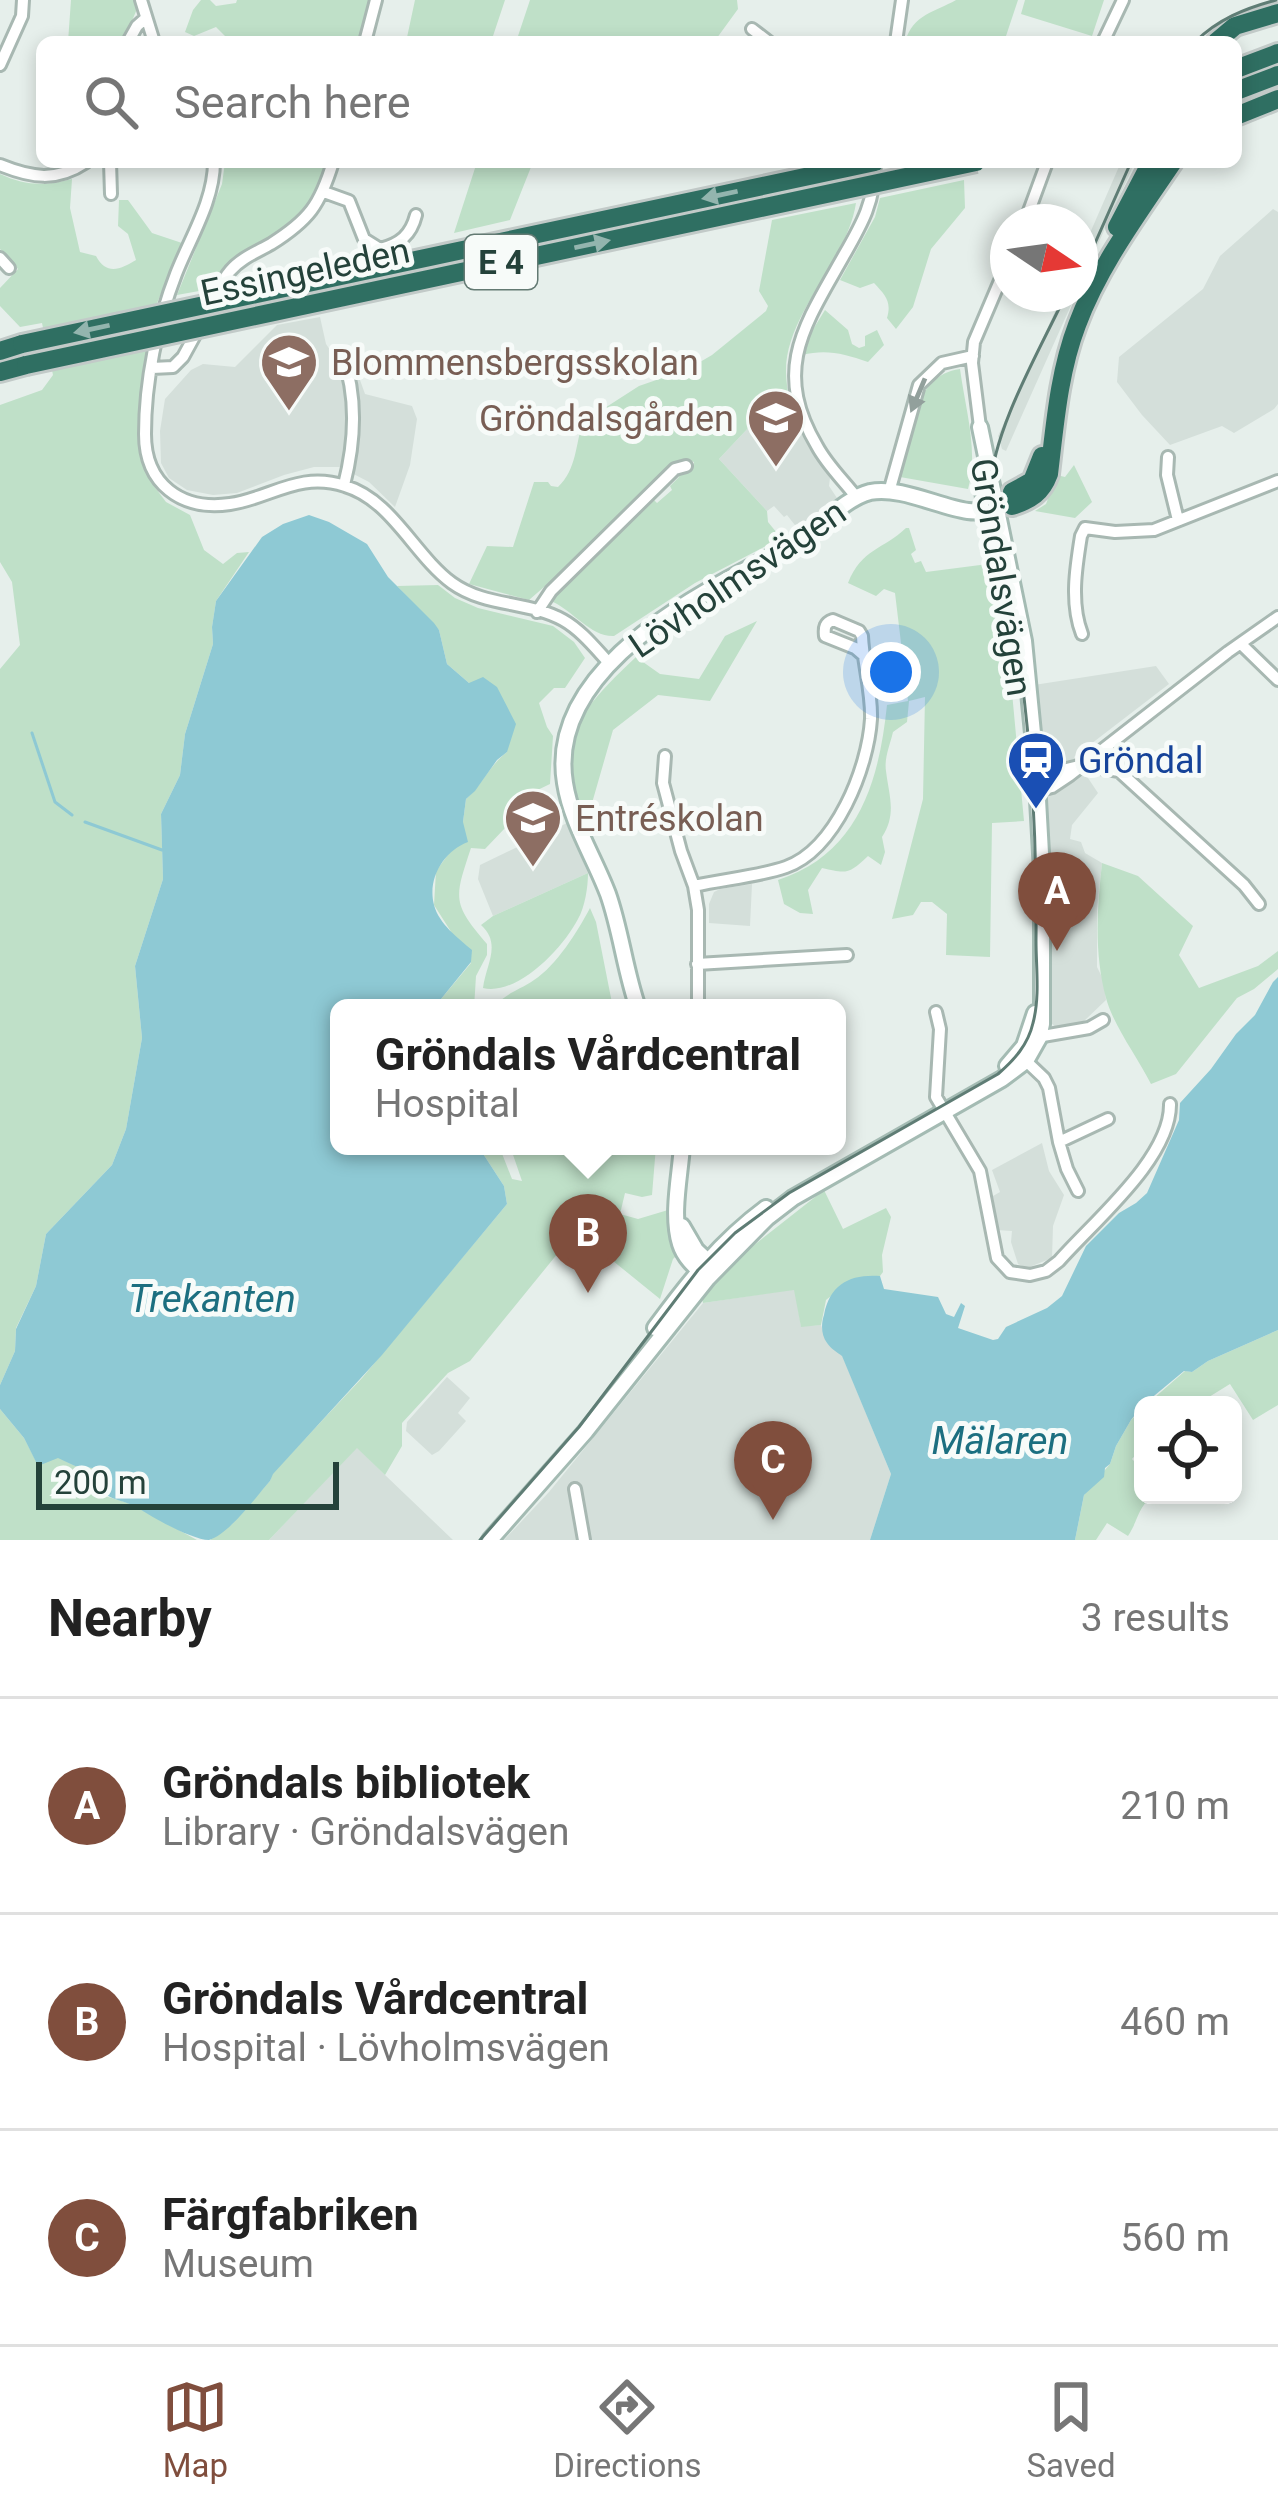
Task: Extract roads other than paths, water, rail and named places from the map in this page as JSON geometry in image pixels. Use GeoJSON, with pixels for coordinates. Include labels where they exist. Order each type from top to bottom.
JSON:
{"type":"FeatureCollection","features":[{"type":"Feature","properties":{"kind":"highway"},"geometry":{"type":"LineString","coordinates":[[1223,36],[1235,26],[1278,13]]}},
{"type":"Feature","properties":{"kind":"highway"},"geometry":{"type":"LineString","coordinates":[[1242,67],[1278,53]]}},
{"type":"Feature","properties":{"kind":"highway"},"geometry":{"type":"LineString","coordinates":[[1242,89],[1278,75]]}},
{"type":"Feature","properties":{"kind":"highway"},"geometry":{"type":"LineString","coordinates":[[1242,114],[1278,99]]}},
{"type":"Feature","properties":{"kind":"highway","name":"Essingeleden"},"geometry":{"type":"LineString","coordinates":[[0,351],[847,168]]}},
{"type":"Feature","properties":{"kind":"highway","name":"Essingeleden"},"geometry":{"type":"LineString","coordinates":[[0,372],[948,168]]}},
{"type":"Feature","properties":{"kind":"highway"},"geometry":{"type":"LineString","coordinates":[[998,502],[1037,475],[1056,366],[1069,323],[1148,168]]}},
{"type":"Feature","properties":{"kind":"highway"},"geometry":{"type":"LineString","coordinates":[[998,502],[1028,501],[1044,487],[1076,326],[1114,252],[1169,168]]}},
{"type":"Feature","properties":{"kind":"street"},"geometry":{"type":"LineString","coordinates":[[0,65],[22,16],[23,0]]}},
{"type":"Feature","properties":{"kind":"street"},"geometry":{"type":"LineString","coordinates":[[141,0],[152,36]]}},
{"type":"Feature","properties":{"kind":"street"},"geometry":{"type":"LineString","coordinates":[[367,36],[376,0]]}},
{"type":"Feature","properties":{"kind":"street"},"geometry":{"type":"LineString","coordinates":[[897,36],[902,0]]}},
{"type":"Feature","properties":{"kind":"street"},"geometry":{"type":"LineString","coordinates":[[1106,36],[1123,0]]}},
{"type":"Feature","properties":{"kind":"street"},"geometry":{"type":"LineString","coordinates":[[131,36],[146,17]]}},
{"type":"Feature","properties":{"kind":"street"},"geometry":{"type":"LineString","coordinates":[[752,29],[762,36]]}},
{"type":"Feature","properties":{"kind":"street"},"geometry":{"type":"LineString","coordinates":[[0,165],[44,178],[76,168]]}},
{"type":"Feature","properties":{"kind":"street"},"geometry":{"type":"LineString","coordinates":[[110,168],[111,194]]}},
{"type":"Feature","properties":{"kind":"street"},"geometry":{"type":"LineString","coordinates":[[213,168],[207,199],[166,302],[152,368],[147,455],[158,481],[192,502],[224,505],[290,484],[344,485],[372,501],[451,582],[479,598],[567,622],[610,664]]}},
{"type":"Feature","properties":{"kind":"street"},"geometry":{"type":"LineString","coordinates":[[152,368],[173,368],[183,357],[229,272],[314,211],[330,168]]}},
{"type":"Feature","properties":{"kind":"street"},"geometry":{"type":"LineString","coordinates":[[857,498],[805,424],[796,396],[794,365],[804,330],[865,220],[874,168]]}},
{"type":"Feature","properties":{"kind":"street"},"geometry":{"type":"LineString","coordinates":[[1032,204],[1045,168]]}},
{"type":"Feature","properties":{"kind":"street"},"geometry":{"type":"LineString","coordinates":[[324,192],[349,201],[364,239],[380,249],[403,239],[416,215]]}},
{"type":"Feature","properties":{"kind":"street","name":"Gröndalsvägen"},"geometry":{"type":"LineString","coordinates":[[707,1269],[793,1198],[1002,1079],[1034,1037],[1042,1002],[1042,914],[1024,640],[980,428],[973,356],[990,304]]}},
{"type":"Feature","properties":{"kind":"street"},"geometry":{"type":"LineString","coordinates":[[342,354],[353,400],[344,485]]}},
{"type":"Feature","properties":{"kind":"street"},"geometry":{"type":"LineString","coordinates":[[889,493],[919,385],[942,363],[973,356]]}},
{"type":"Feature","properties":{"kind":"street"},"geometry":{"type":"LineString","coordinates":[[1168,457],[1167,475],[1178,520]]}},
{"type":"Feature","properties":{"kind":"street"},"geometry":{"type":"LineString","coordinates":[[537,612],[551,591],[675,469],[686,466]]}},
{"type":"Feature","properties":{"kind":"street"},"geometry":{"type":"LineString","coordinates":[[1082,634],[1076,592],[1085,528],[1154,530],[1278,481]]}},
{"type":"Feature","properties":{"kind":"street","name":"Lövholmsvägen"},"geometry":{"type":"LineString","coordinates":[[636,999],[609,897],[575,817],[564,776],[571,720],[588,689],[610,664],[691,599],[782,551],[857,498],[872,492],[889,493],[966,511],[998,502]]}},
{"type":"Feature","properties":{"kind":"street"},"geometry":{"type":"LineString","coordinates":[[1034,785],[1052,787],[1278,617]]}},
{"type":"Feature","properties":{"kind":"street"},"geometry":{"type":"LineString","coordinates":[[1241,644],[1278,680]]}},
{"type":"Feature","properties":{"kind":"street"},"geometry":{"type":"LineString","coordinates":[[694,886],[789,866],[813,849],[836,821],[856,782],[869,730],[862,653]]}},
{"type":"Feature","properties":{"kind":"street"},"geometry":{"type":"LineString","coordinates":[[1115,740],[1119,771]]}},
{"type":"Feature","properties":{"kind":"street"},"geometry":{"type":"LineString","coordinates":[[664,756],[663,783],[698,910],[698,999]]}},
{"type":"Feature","properties":{"kind":"street"},"geometry":{"type":"LineString","coordinates":[[1083,765],[1119,771],[1259,904]]}},
{"type":"Feature","properties":{"kind":"street"},"geometry":{"type":"LineString","coordinates":[[697,964],[847,955]]}},
{"type":"Feature","properties":{"kind":"street"},"geometry":{"type":"LineString","coordinates":[[936,1012],[940,1029],[936,1097],[980,1171],[994,1248],[1003,1267],[1018,1274],[1046,1271],[1130,1186],[1154,1154],[1170,1104]]}},
{"type":"Feature","properties":{"kind":"street"},"geometry":{"type":"LineString","coordinates":[[1034,1037],[1089,1028],[1103,1020]]}},
{"type":"Feature","properties":{"kind":"street"},"geometry":{"type":"LineString","coordinates":[[1022,1058],[1049,1088],[1066,1169],[1078,1191]]}},
{"type":"Feature","properties":{"kind":"street"},"geometry":{"type":"LineString","coordinates":[[1059,1142],[1108,1119]]}},
{"type":"Feature","properties":{"kind":"street"},"geometry":{"type":"LineString","coordinates":[[681,1155],[677,1215],[681,1248],[707,1269]]}},
{"type":"Feature","properties":{"kind":"street"},"geometry":{"type":"LineString","coordinates":[[480,1540],[707,1269]]}},
{"type":"Feature","properties":{"kind":"street"},"geometry":{"type":"LineString","coordinates":[[490,1540],[586,1431],[707,1269]]}},
{"type":"Feature","properties":{"kind":"street"},"geometry":{"type":"LineString","coordinates":[[575,1489],[584,1540]]}},
{"type":"Feature","properties":{"kind":"water","name":"Trekanten"},"geometry":{"type":"Polygon","coordinates":[[[309,515],[367,544],[388,577],[439,630],[447,664],[469,683],[483,677],[497,687],[516,724],[507,752],[466,799],[463,822],[468,842],[445,859],[433,885],[440,918],[472,950],[471,962],[441,999],[330,999],[330,1155],[484,1155],[504,1186],[507,1204],[241,1515],[209,1540],[107,1496],[98,1488],[99,1477],[92,1468],[58,1458],[38,1466],[24,1438],[0,1409],[0,1385],[15,1351],[16,1329],[36,1286],[46,1234],[112,1165],[126,1129],[142,1038],[135,966],[163,879],[161,814],[180,775],[185,734],[213,644],[216,601],[262,537],[309,515]]]}},
{"type":"Feature","properties":{"kind":"water","name":"Mälaren"},"geometry":{"type":"Polygon","coordinates":[[[1278,977],[1278,1330],[1192,1372],[1184,1371],[1154,1396],[1134,1396],[1134,1416],[1104,1477],[1084,1495],[1075,1540],[870,1540],[891,1474],[842,1356],[824,1337],[822,1322],[836,1289],[851,1279],[880,1276],[884,1289],[938,1297],[946,1314],[954,1317],[961,1303],[965,1306],[958,1328],[993,1340],[1006,1327],[1047,1308],[1062,1296],[1086,1246],[1147,1193],[1179,1120],[1180,1103],[1255,1015],[1278,977]]]}},
{"type":"Feature","properties":{"kind":"waterway"},"geometry":{"type":"LineString","coordinates":[[32,733],[55,802],[72,815]]}},
{"type":"Feature","properties":{"kind":"waterway"},"geometry":{"type":"LineString","coordinates":[[85,822],[162,850]]}},
{"type":"Feature","properties":{"kind":"tram line"},"geometry":{"type":"LineString","coordinates":[[1202,36],[1233,15],[1276,0]]}},
{"type":"Feature","properties":{"kind":"tram line"},"geometry":{"type":"LineString","coordinates":[[1098,236],[1128,168]]}},
{"type":"Feature","properties":{"kind":"tram line"},"geometry":{"type":"LineString","coordinates":[[480,1540],[579,1427],[698,1270],[735,1233],[789,1193],[998,1074],[1028,1038],[1037,992],[1032,790],[1021,678],[995,546],[990,488],[1009,415],[1057,312]]}},
{"type":"Feature","properties":{"kind":"place","name":"Blommensbergsskolan"},"geometry":{"type":"Point","coordinates":[289,413]}},
{"type":"Feature","properties":{"kind":"place","name":"Gröndalsgården"},"geometry":{"type":"Point","coordinates":[776,469]}},
{"type":"Feature","properties":{"kind":"place","name":"Gröndal"},"geometry":{"type":"Point","coordinates":[1036,811]}},
{"type":"Feature","properties":{"kind":"place","name":"Entréskolan"},"geometry":{"type":"Point","coordinates":[533,869]}},
{"type":"Feature","properties":{"kind":"place","name":"Gröndals bibliotek"},"geometry":{"type":"Point","coordinates":[1057,951]}},
{"type":"Feature","properties":{"kind":"place","name":"Gröndals Vårdcentral"},"geometry":{"type":"Point","coordinates":[588,1293]}},
{"type":"Feature","properties":{"kind":"place","name":"Färgfabriken"},"geometry":{"type":"Point","coordinates":[773,1520]}}]}
